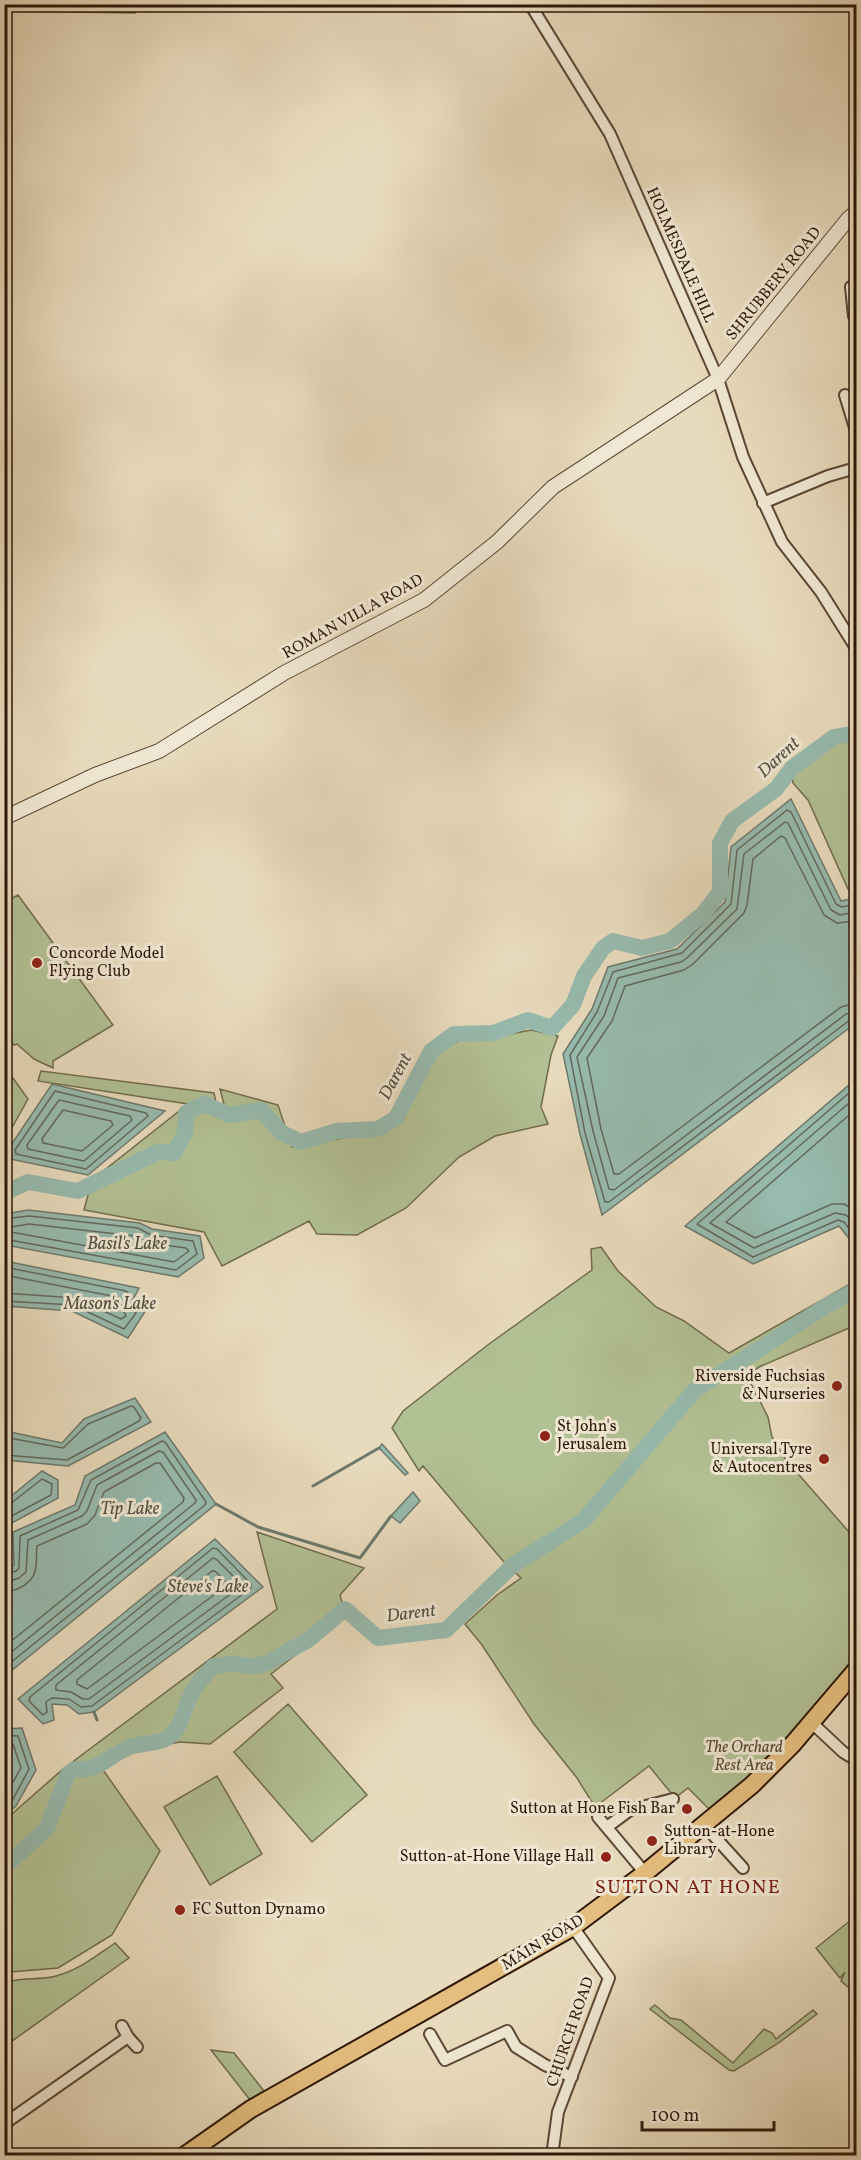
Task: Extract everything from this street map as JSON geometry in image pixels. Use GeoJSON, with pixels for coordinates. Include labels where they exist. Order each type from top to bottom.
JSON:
{"type":"FeatureCollection","features":[{"type":"Feature","properties":{"kind":"main road","name":"MAIN ROAD"},"geometry":{"type":"LineString","coordinates":[[184,2156],[251,2109],[573,1927],[705,1826],[753,1785],[792,1745],[856,1670]]}},
{"type":"Feature","properties":{"kind":"street","name":"HOLMESDALE HILL"},"geometry":{"type":"LineString","coordinates":[[530,4],[610,134],[718,379],[743,457],[782,542],[821,592],[856,648]]}},
{"type":"Feature","properties":{"kind":"street","name":"SHRUBBERY ROAD"},"geometry":{"type":"LineString","coordinates":[[718,379],[856,212]]}},
{"type":"Feature","properties":{"kind":"street"},"geometry":{"type":"LineString","coordinates":[[854,316],[851,287],[856,285]]}},
{"type":"Feature","properties":{"kind":"street","name":"ROMAN VILLA ROAD"},"geometry":{"type":"LineString","coordinates":[[4,818],[94,775],[159,751],[284,673],[424,600],[496,542],[553,488],[718,379]]}},
{"type":"Feature","properties":{"kind":"street"},"geometry":{"type":"LineString","coordinates":[[845,395],[856,431]]}},
{"type":"Feature","properties":{"kind":"street"},"geometry":{"type":"LineString","coordinates":[[763,503],[828,476],[856,468]]}},
{"type":"Feature","properties":{"kind":"street"},"geometry":{"type":"LineString","coordinates":[[811,1722],[843,1752],[856,1760]]}},
{"type":"Feature","properties":{"kind":"street"},"geometry":{"type":"LineString","coordinates":[[607,1827],[630,1810],[673,1799]]}},
{"type":"Feature","properties":{"kind":"street"},"geometry":{"type":"LineString","coordinates":[[598,1817],[645,1873]]}},
{"type":"Feature","properties":{"kind":"street"},"geometry":{"type":"LineString","coordinates":[[705,1826],[743,1868]]}},
{"type":"Feature","properties":{"kind":"street","name":"CHURCH ROAD"},"geometry":{"type":"LineString","coordinates":[[552,2156],[558,2112],[609,1978],[573,1927]]}},
{"type":"Feature","properties":{"kind":"street"},"geometry":{"type":"LineString","coordinates":[[122,2026],[136,2047]]}},
{"type":"Feature","properties":{"kind":"street"},"geometry":{"type":"LineString","coordinates":[[430,2034],[444,2060],[507,2031],[516,2047],[545,2065],[572,2077]]}},
{"type":"Feature","properties":{"kind":"street"},"geometry":{"type":"LineString","coordinates":[[4,2124],[128,2037]]}},
{"type":"Feature","properties":{"kind":"green space"},"geometry":{"type":"Polygon","coordinates":[[[133,4],[135,13],[5,11],[5,5],[133,4]]]}},
{"type":"Feature","properties":{"kind":"green space"},"geometry":{"type":"Polygon","coordinates":[[[856,735],[856,887],[848,889],[808,800],[793,783],[792,774],[834,740],[856,735]]]}},
{"type":"Feature","properties":{"kind":"green space","name":"Concorde Model Flying Club"},"geometry":{"type":"Polygon","coordinates":[[[18,895],[113,1025],[53,1061],[53,1068],[34,1059],[17,1044],[14,1045],[5,1033],[5,902],[18,895]]]}},
{"type":"Feature","properties":{"kind":"green space"},"geometry":{"type":"Polygon","coordinates":[[[531,1030],[558,1036],[551,1055],[541,1107],[548,1124],[495,1136],[459,1157],[406,1208],[357,1235],[317,1234],[309,1221],[222,1266],[204,1232],[84,1210],[92,1180],[188,1104],[38,1081],[41,1071],[214,1093],[218,1112],[227,1116],[220,1089],[278,1105],[292,1147],[382,1131],[406,1111],[436,1052],[460,1040],[489,1038],[531,1030]]]}},
{"type":"Feature","properties":{"kind":"green space"},"geometry":{"type":"Polygon","coordinates":[[[4,1067],[28,1099],[5,1140],[4,1067]]]}},
{"type":"Feature","properties":{"kind":"green space","name":"The Orchard Rest Area"},"geometry":{"type":"Polygon","coordinates":[[[601,1247],[618,1271],[656,1307],[684,1321],[729,1353],[852,1283],[856,1277],[856,1325],[759,1367],[747,1376],[768,1417],[772,1437],[786,1460],[856,1540],[856,1658],[774,1752],[712,1812],[688,1788],[675,1798],[649,1766],[595,1807],[577,1778],[534,1724],[482,1645],[465,1624],[497,1595],[521,1578],[503,1561],[423,1466],[419,1471],[392,1428],[403,1411],[489,1344],[592,1270],[591,1249],[601,1247]]]}},
{"type":"Feature","properties":{"kind":"green space"},"geometry":{"type":"Polygon","coordinates":[[[257,1532],[364,1568],[340,1595],[346,1616],[271,1674],[283,1688],[210,1744],[180,1742],[129,1751],[101,1767],[160,1851],[112,1935],[58,1968],[10,1972],[5,1975],[5,1820],[63,1769],[277,1609],[257,1532]]]}},
{"type":"Feature","properties":{"kind":"green space"},"geometry":{"type":"Polygon","coordinates":[[[288,1704],[367,1795],[312,1842],[234,1752],[288,1704]]]}},
{"type":"Feature","properties":{"kind":"green space"},"geometry":{"type":"Polygon","coordinates":[[[217,1776],[262,1854],[210,1885],[164,1807],[217,1776]]]}},
{"type":"Feature","properties":{"kind":"green space"},"geometry":{"type":"Polygon","coordinates":[[[856,1916],[856,1979],[848,1987],[841,1981],[845,1972],[840,1978],[816,1948],[856,1916]]]}},
{"type":"Feature","properties":{"kind":"green space"},"geometry":{"type":"Polygon","coordinates":[[[115,1943],[129,1958],[5,2046],[5,1983],[64,1973],[87,1962],[115,1943]]]}},
{"type":"Feature","properties":{"kind":"green space"},"geometry":{"type":"Polygon","coordinates":[[[655,2005],[670,2018],[681,2020],[733,2063],[764,2029],[772,2033],[776,2039],[813,2010],[817,2014],[780,2042],[734,2071],[729,2070],[650,2009],[655,2005]]]}},
{"type":"Feature","properties":{"kind":"green space"},"geometry":{"type":"Polygon","coordinates":[[[211,2050],[234,2053],[264,2091],[250,2100],[211,2050]]]}},
{"type":"Feature","properties":{"kind":"water"},"geometry":{"type":"Polygon","coordinates":[[[791,799],[841,901],[856,898],[856,1023],[602,1215],[580,1134],[563,1054],[592,1009],[608,967],[677,949],[725,902],[731,847],[791,799]]]}},
{"type":"Feature","properties":{"kind":"water"},"geometry":{"type":"Polygon","coordinates":[[[856,1079],[856,1247],[839,1226],[753,1264],[685,1226],[856,1079]]]}},
{"type":"Feature","properties":{"kind":"water"},"geometry":{"type":"Polygon","coordinates":[[[52,1084],[165,1111],[88,1175],[5,1158],[5,1154],[52,1084]]]}},
{"type":"Feature","properties":{"kind":"water","name":"Basil's Lake"},"geometry":{"type":"Polygon","coordinates":[[[28,1210],[140,1223],[152,1229],[200,1236],[204,1258],[178,1277],[5,1245],[5,1214],[28,1210]]]}},
{"type":"Feature","properties":{"kind":"water","name":"Mason's Lake"},"geometry":{"type":"Polygon","coordinates":[[[5,1261],[139,1288],[132,1301],[146,1310],[128,1338],[72,1311],[5,1306],[5,1261]]]}},
{"type":"Feature","properties":{"kind":"water"},"geometry":{"type":"Polygon","coordinates":[[[135,1398],[151,1422],[68,1466],[5,1460],[5,1431],[62,1443],[84,1419],[135,1398]]]}},
{"type":"Feature","properties":{"kind":"water","name":"Tip Lake"},"geometry":{"type":"Polygon","coordinates":[[[165,1432],[216,1504],[5,1676],[5,1570],[14,1565],[13,1532],[75,1505],[85,1476],[165,1432]]]}},
{"type":"Feature","properties":{"kind":"water"},"geometry":{"type":"Polygon","coordinates":[[[382,1444],[408,1473],[405,1475],[379,1448],[382,1444]]]}},
{"type":"Feature","properties":{"kind":"water"},"geometry":{"type":"Polygon","coordinates":[[[42,1471],[58,1480],[58,1498],[8,1525],[5,1541],[5,1501],[42,1471]]]}},
{"type":"Feature","properties":{"kind":"water"},"geometry":{"type":"Polygon","coordinates":[[[413,1492],[420,1501],[400,1523],[391,1516],[413,1492]]]}},
{"type":"Feature","properties":{"kind":"water","name":"Steve's Lake"},"geometry":{"type":"Polygon","coordinates":[[[215,1539],[263,1587],[94,1712],[79,1714],[67,1705],[52,1704],[54,1720],[43,1724],[18,1699],[215,1539]]]}},
{"type":"Feature","properties":{"kind":"water"},"geometry":{"type":"Polygon","coordinates":[[[22,1728],[36,1770],[16,1806],[5,1815],[5,1729],[22,1728]]]}},
{"type":"Feature","properties":{"kind":"waterway","name":"Darent"},"geometry":{"type":"LineString","coordinates":[[4,1193],[28,1182],[78,1191],[158,1152],[174,1153],[185,1133],[186,1113],[204,1104],[230,1115],[261,1110],[282,1133],[301,1142],[337,1131],[378,1129],[396,1118],[431,1051],[454,1034],[493,1033],[528,1020],[552,1028],[573,1005],[584,976],[603,948],[613,941],[642,948],[670,941],[703,914],[720,892],[720,843],[732,821],[776,789],[792,768],[834,737],[856,733]]}},
{"type":"Feature","properties":{"kind":"waterway","name":"Darent"},"geometry":{"type":"LineString","coordinates":[[4,1864],[7,1865],[47,1828],[68,1774],[75,1769],[98,1765],[130,1747],[166,1739],[180,1723],[194,1690],[214,1666],[231,1664],[256,1666],[267,1663],[308,1640],[345,1609],[378,1638],[446,1630],[512,1566],[584,1520],[694,1391],[826,1306],[856,1290]]}},
{"type":"Feature","properties":{"kind":"waterway"},"geometry":{"type":"LineString","coordinates":[[313,1486],[379,1448]]}},
{"type":"Feature","properties":{"kind":"waterway"},"geometry":{"type":"LineString","coordinates":[[216,1504],[258,1527],[360,1558],[391,1516]]}},
{"type":"Feature","properties":{"kind":"waterway"},"geometry":{"type":"LineString","coordinates":[[94,1712],[97,1720]]}},
{"type":"Feature","properties":{"kind":"place","name":"Concorde Model Flying Club"},"geometry":{"type":"Point","coordinates":[37,963]}},
{"type":"Feature","properties":{"kind":"place","name":"Riverside Fuchsias & Nurseries"},"geometry":{"type":"Point","coordinates":[837,1386]}},
{"type":"Feature","properties":{"kind":"place","name":"St John's Jerusalem"},"geometry":{"type":"Point","coordinates":[545,1436]}},
{"type":"Feature","properties":{"kind":"place","name":"Universal Tyre & Autocentres"},"geometry":{"type":"Point","coordinates":[824,1459]}},
{"type":"Feature","properties":{"kind":"place","name":"Sutton at Hone Fish Bar"},"geometry":{"type":"Point","coordinates":[687,1809]}},
{"type":"Feature","properties":{"kind":"place","name":"Sutton-at-Hone Library"},"geometry":{"type":"Point","coordinates":[652,1841]}},
{"type":"Feature","properties":{"kind":"place","name":"Sutton-at-Hone Village Hall"},"geometry":{"type":"Point","coordinates":[606,1857]}},
{"type":"Feature","properties":{"kind":"place","name":"FC Sutton Dynamo"},"geometry":{"type":"Point","coordinates":[180,1910]}},
{"type":"Feature","properties":{"kind":"district","name":"SUTTON AT HONE"},"geometry":{"type":"Point","coordinates":[688,1888]}}]}
